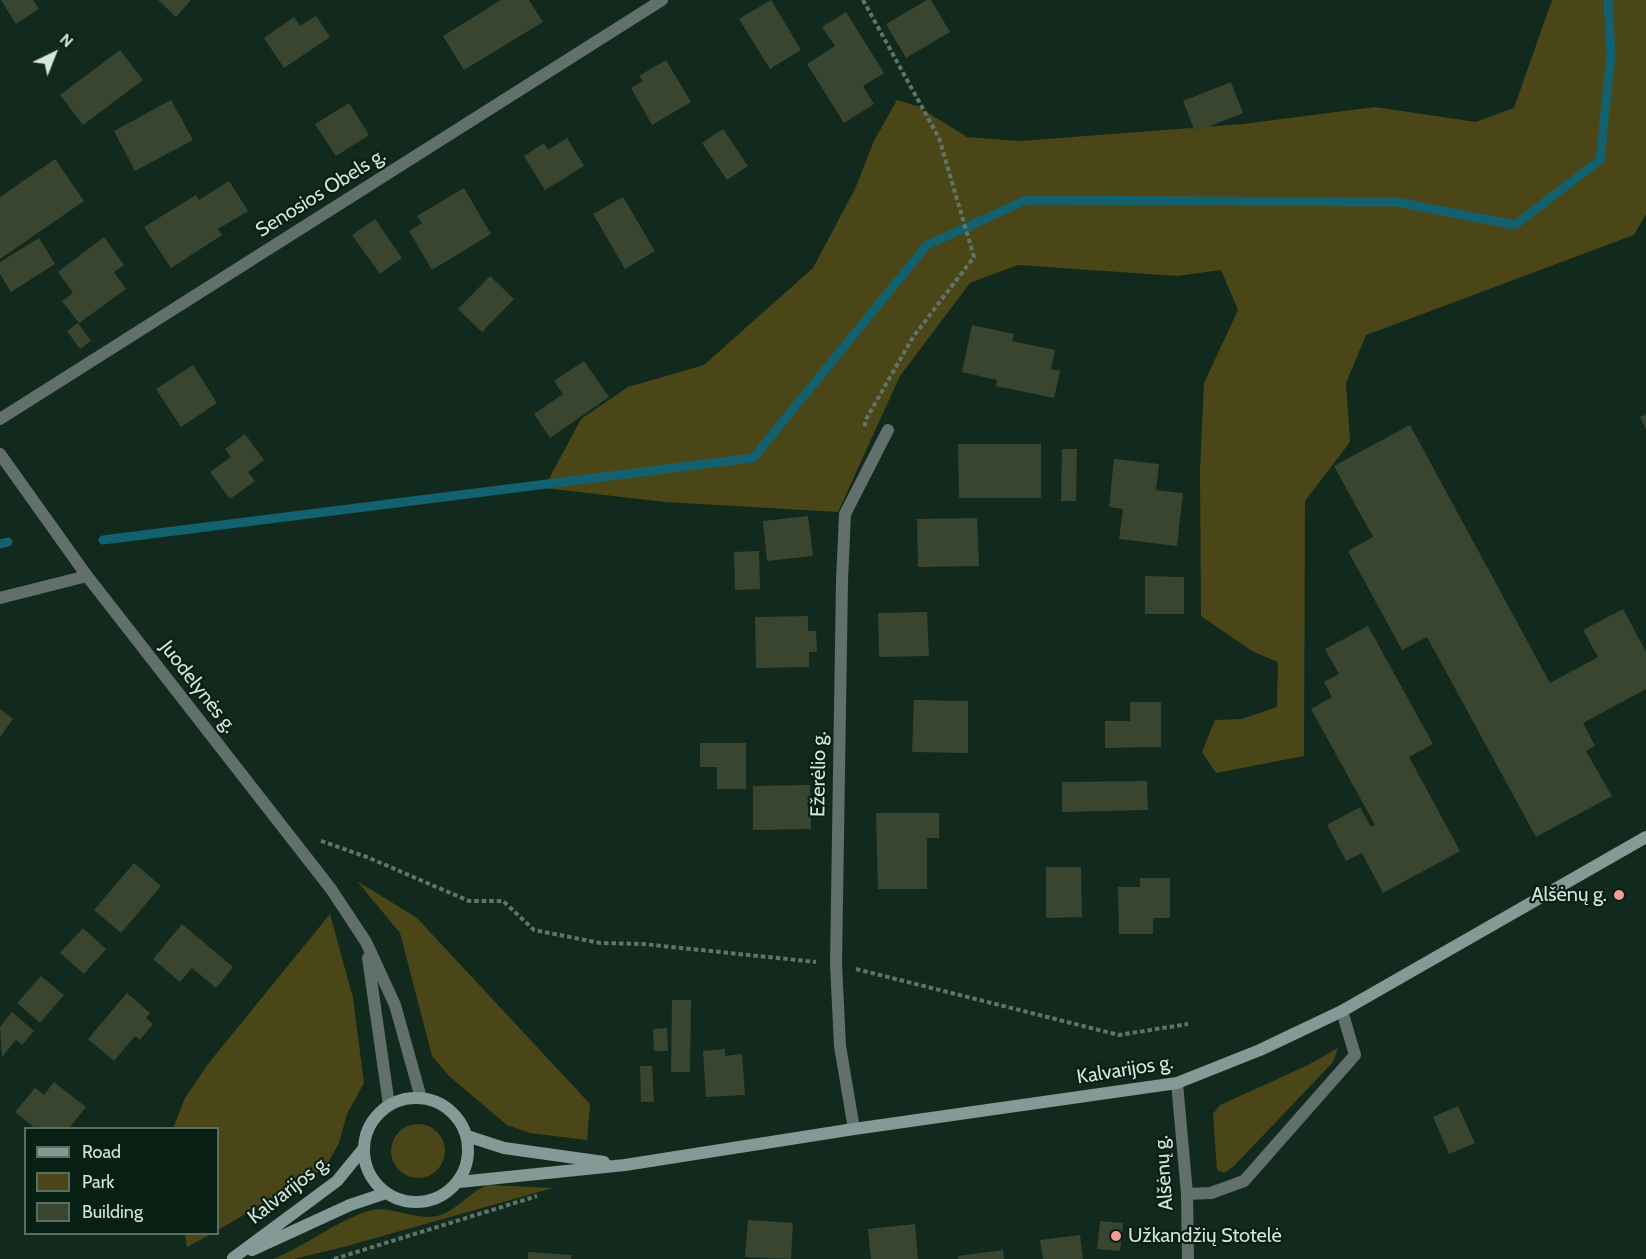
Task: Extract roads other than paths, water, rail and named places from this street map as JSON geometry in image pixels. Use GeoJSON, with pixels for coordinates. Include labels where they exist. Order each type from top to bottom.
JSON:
{"type":"FeatureCollection","features":[{"type":"Feature","properties":{"kind":"main road","name":"Kalvarijos g."},"geometry":{"type":"LineString","coordinates":[[459,1182],[625,1165],[854,1129],[1177,1083],[1260,1050],[1342,1011],[1646,837]]}},
{"type":"Feature","properties":{"kind":"main road"},"geometry":{"type":"LineString","coordinates":[[421,1098],[437,1102],[450,1110],[467,1136],[469,1152],[466,1168],[459,1182],[447,1193],[433,1200],[417,1203],[401,1200],[386,1193],[374,1181],[366,1165],[364,1148],[368,1131],[376,1116],[389,1105],[405,1099],[421,1098]]}},
{"type":"Feature","properties":{"kind":"main road","name":"Kalvarijos g."},"geometry":{"type":"LineString","coordinates":[[467,1136],[504,1148],[625,1165]]}},
{"type":"Feature","properties":{"kind":"main road","name":"Kalvarijos g."},"geometry":{"type":"LineString","coordinates":[[231,1258],[337,1181],[364,1148]]}},
{"type":"Feature","properties":{"kind":"main road","name":"Kalvarijos g."},"geometry":{"type":"LineString","coordinates":[[231,1258],[350,1205],[386,1193]]}},
{"type":"Feature","properties":{"kind":"street","name":"Senosios Obels g."},"geometry":{"type":"LineString","coordinates":[[0,419],[662,0]]}},
{"type":"Feature","properties":{"kind":"street","name":"Ežerėlio g."},"geometry":{"type":"LineString","coordinates":[[854,1129],[840,1046],[836,964],[845,514],[888,430]]}},
{"type":"Feature","properties":{"kind":"street","name":"Juodelynės g."},"geometry":{"type":"LineString","coordinates":[[0,454],[87,576],[331,889],[366,942],[394,1005],[421,1098]]}},
{"type":"Feature","properties":{"kind":"street"},"geometry":{"type":"LineString","coordinates":[[0,598],[87,576]]}},
{"type":"Feature","properties":{"kind":"street","name":"Juodelynės g."},"geometry":{"type":"LineString","coordinates":[[366,942],[389,1105]]}},
{"type":"Feature","properties":{"kind":"street"},"geometry":{"type":"LineString","coordinates":[[1187,1194],[1211,1193],[1244,1181],[1355,1055],[1342,1011]]}},
{"type":"Feature","properties":{"kind":"street","name":"Alšėnų g."},"geometry":{"type":"LineString","coordinates":[[1177,1083],[1187,1194],[1188,1259]]}},
{"type":"Feature","properties":{"kind":"waterway"},"geometry":{"type":"LineString","coordinates":[[103,540],[753,458],[927,245],[1026,200],[1396,202],[1515,225],[1600,160],[1611,55],[1608,0]]}},
{"type":"Feature","properties":{"kind":"waterway"},"geometry":{"type":"LineString","coordinates":[[0,544],[8,542]]}},
{"type":"Feature","properties":{"kind":"place","name":"Alšėnų g."},"geometry":{"type":"Point","coordinates":[1619,895]}},
{"type":"Feature","properties":{"kind":"place","name":"Užkandžių Stotelė"},"geometry":{"type":"Point","coordinates":[1116,1236]}}]}
